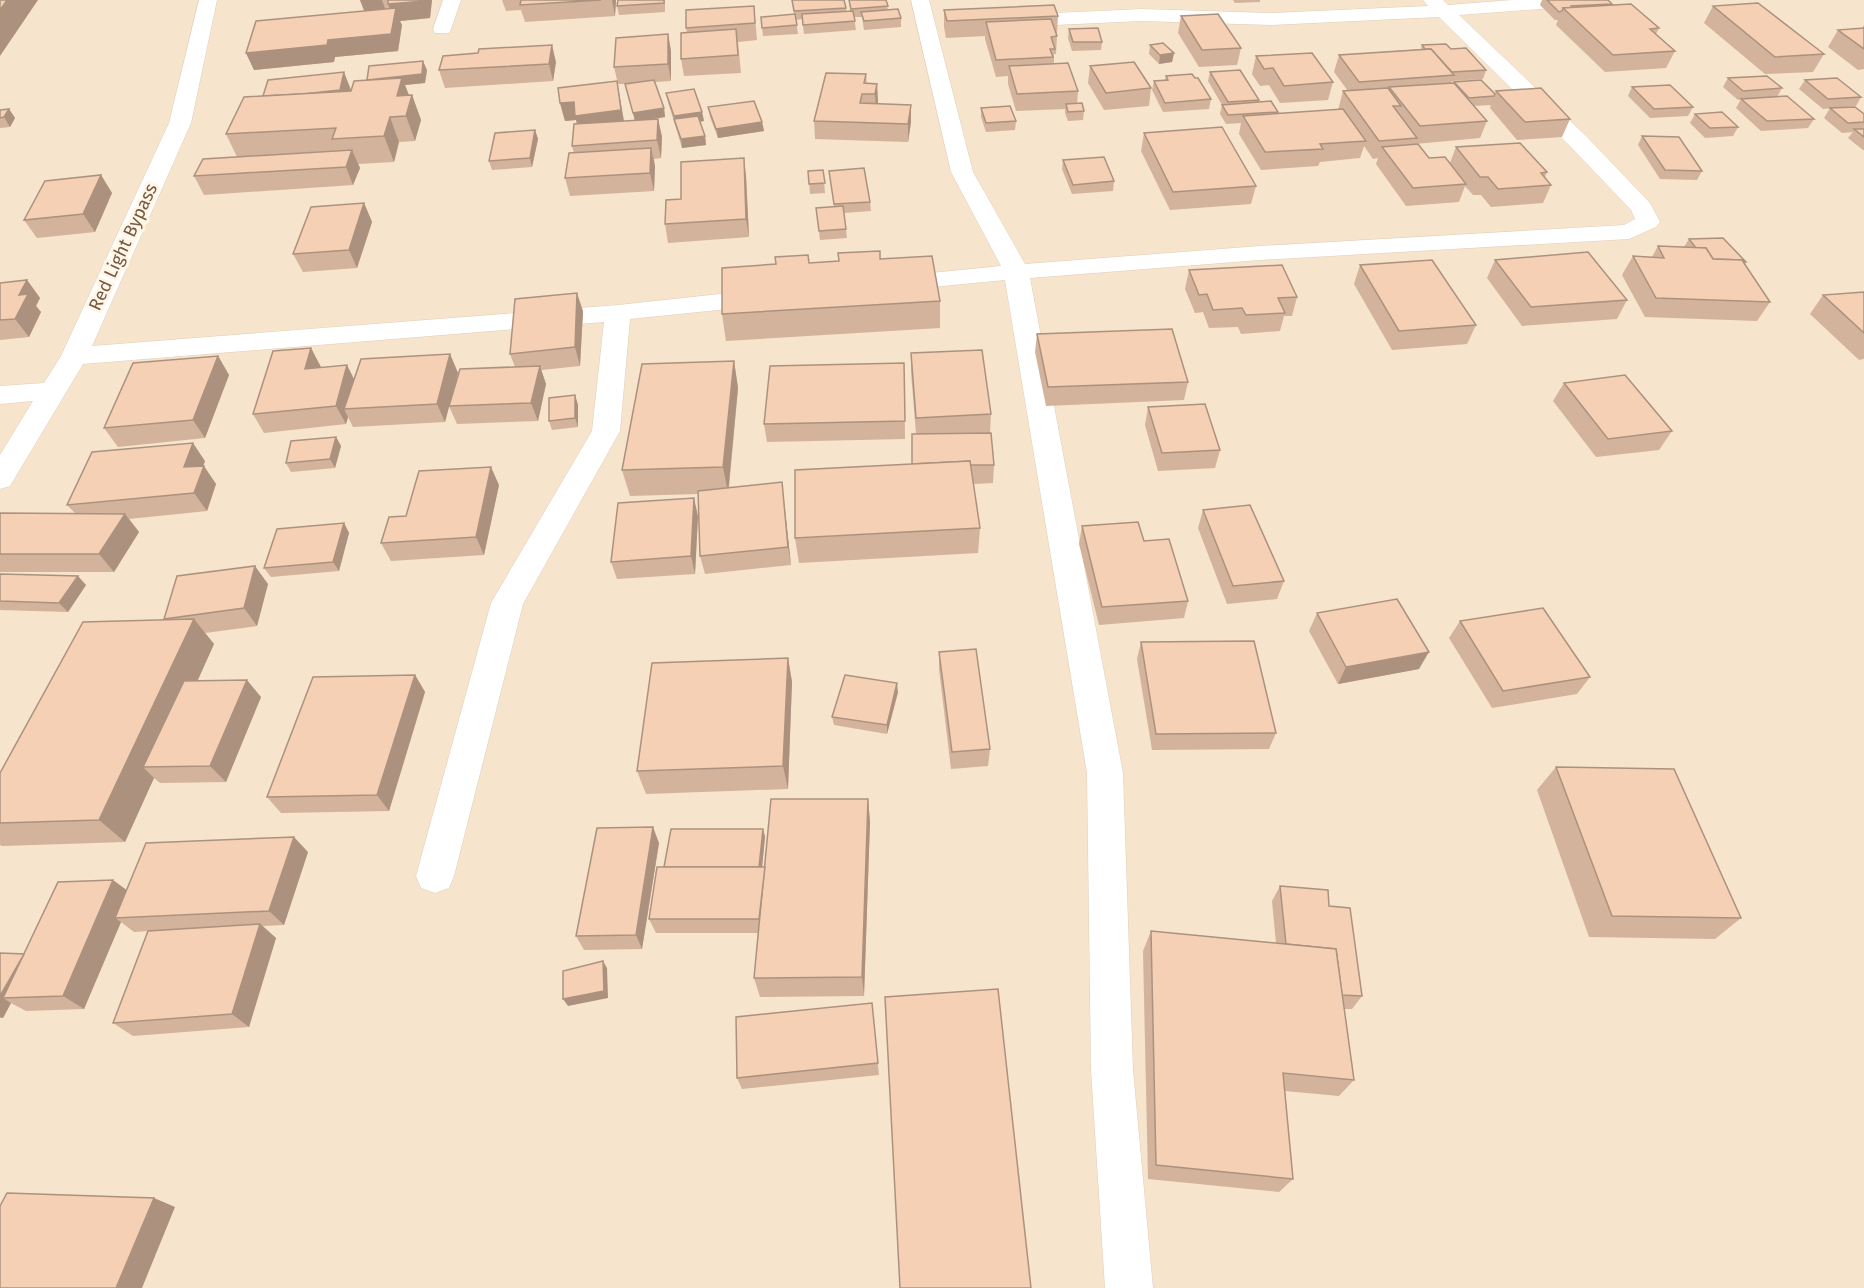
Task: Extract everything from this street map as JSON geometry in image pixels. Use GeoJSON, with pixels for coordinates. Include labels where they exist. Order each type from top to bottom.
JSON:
{"type":"FeatureCollection","features":[{"type":"Feature","properties":{"kind":"street","name":"Red Light Bypass"},"geometry":{"type":"LineString","coordinates":[[0,479],[74,356],[180,123],[208,0]]}},
{"type":"Feature","properties":{"kind":"street"},"geometry":{"type":"LineString","coordinates":[[442,29],[452,0]]}},
{"type":"Feature","properties":{"kind":"street"},"geometry":{"type":"LineString","coordinates":[[999,22],[1142,15],[1271,19],[1439,6],[1579,0]]}},
{"type":"Feature","properties":{"kind":"street"},"geometry":{"type":"LineString","coordinates":[[864,286],[1016,270],[1408,243],[1629,232],[1648,222],[1642,208],[1578,141],[1439,6]]}},
{"type":"Feature","properties":{"kind":"street"},"geometry":{"type":"LineString","coordinates":[[929,17],[962,172],[1016,270],[1105,773],[1112,1070],[1129,1288]]}},
{"type":"Feature","properties":{"kind":"street"},"geometry":{"type":"LineString","coordinates":[[74,356],[618,313],[794,294]]}},
{"type":"Feature","properties":{"kind":"street"},"geometry":{"type":"LineString","coordinates":[[435,876],[507,603],[606,431],[618,313]]}},
{"type":"Feature","properties":{"kind":"street"},"geometry":{"type":"LineString","coordinates":[[0,395],[52,391]]}},
{"type":"Feature","properties":{"kind":"shaded area"},"geometry":{"type":"Polygon","coordinates":[[[0,0],[1864,0],[1864,1288],[0,1288],[0,0]]]}},
{"type":"Feature","properties":{"kind":"building"},"geometry":{"type":"Polygon","coordinates":[[[0,0],[7,0],[0,10],[0,0]]]}},
{"type":"Feature","properties":{"kind":"building"},"geometry":{"type":"Polygon","coordinates":[[[388,0],[425,0],[425,1],[388,4],[388,0]]]}},
{"type":"Feature","properties":{"kind":"building"},"geometry":{"type":"Polygon","coordinates":[[[521,0],[601,0],[520,5],[521,0]]]}},
{"type":"Feature","properties":{"kind":"building"},"geometry":{"type":"Polygon","coordinates":[[[618,0],[664,0],[664,3],[617,6],[618,0]]]}},
{"type":"Feature","properties":{"kind":"building"},"geometry":{"type":"Polygon","coordinates":[[[792,0],[844,0],[846,8],[794,11],[792,0]]]}},
{"type":"Feature","properties":{"kind":"building"},"geometry":{"type":"Polygon","coordinates":[[[849,0],[886,0],[888,6],[851,9],[849,0]]]}},
{"type":"Feature","properties":{"kind":"building"},"geometry":{"type":"Polygon","coordinates":[[[1547,0],[1608,0],[1612,4],[1571,6],[1572,8],[1563,8],[1559,12],[1547,0]]]}},
{"type":"Feature","properties":{"kind":"building"},"geometry":{"type":"Polygon","coordinates":[[[1758,3],[1824,54],[1775,57],[1713,6],[1758,3]]]}},
{"type":"Feature","properties":{"kind":"building"},"geometry":{"type":"Polygon","coordinates":[[[1631,4],[1659,28],[1650,29],[1675,51],[1613,55],[1563,8],[1631,4]]]}},
{"type":"Feature","properties":{"kind":"building"},"geometry":{"type":"Polygon","coordinates":[[[1054,5],[1058,16],[947,21],[944,10],[1054,5]]]}},
{"type":"Feature","properties":{"kind":"building"},"geometry":{"type":"Polygon","coordinates":[[[754,6],[755,23],[686,28],[686,10],[754,6]]]}},
{"type":"Feature","properties":{"kind":"building"},"geometry":{"type":"Polygon","coordinates":[[[396,8],[391,34],[328,40],[327,45],[246,53],[256,21],[396,8]]]}},
{"type":"Feature","properties":{"kind":"building"},"geometry":{"type":"Polygon","coordinates":[[[898,9],[901,18],[864,21],[861,12],[898,9]]]}},
{"type":"Feature","properties":{"kind":"building"},"geometry":{"type":"Polygon","coordinates":[[[853,11],[855,21],[803,25],[802,14],[853,11]]]}},
{"type":"Feature","properties":{"kind":"building"},"geometry":{"type":"Polygon","coordinates":[[[795,14],[797,25],[762,28],[761,17],[795,14]]]}},
{"type":"Feature","properties":{"kind":"building"},"geometry":{"type":"Polygon","coordinates":[[[1218,14],[1241,48],[1202,50],[1181,16],[1218,14]]]}},
{"type":"Feature","properties":{"kind":"building"},"geometry":{"type":"Polygon","coordinates":[[[1051,19],[1057,36],[1051,37],[1055,49],[1050,49],[1053,57],[996,60],[986,22],[1051,19]]]}},
{"type":"Feature","properties":{"kind":"building"},"geometry":{"type":"Polygon","coordinates":[[[1098,28],[1102,42],[1073,42],[1069,29],[1098,28]]]}},
{"type":"Feature","properties":{"kind":"building"},"geometry":{"type":"Polygon","coordinates":[[[1864,28],[1864,49],[1838,30],[1864,28]]]}},
{"type":"Feature","properties":{"kind":"building"},"geometry":{"type":"Polygon","coordinates":[[[736,29],[738,55],[681,59],[681,33],[736,29]]]}},
{"type":"Feature","properties":{"kind":"building"},"geometry":{"type":"Polygon","coordinates":[[[668,34],[668,64],[614,67],[616,38],[668,34]]]}},
{"type":"Feature","properties":{"kind":"building"},"geometry":{"type":"Polygon","coordinates":[[[1163,43],[1174,53],[1160,55],[1150,45],[1163,43]]]}},
{"type":"Feature","properties":{"kind":"building"},"geometry":{"type":"Polygon","coordinates":[[[1446,44],[1451,49],[1466,48],[1486,70],[1452,72],[1431,49],[1425,49],[1422,45],[1446,44]]]}},
{"type":"Feature","properties":{"kind":"building"},"geometry":{"type":"Polygon","coordinates":[[[552,45],[549,64],[439,70],[443,56],[478,53],[479,49],[552,45]]]}},
{"type":"Feature","properties":{"kind":"building"},"geometry":{"type":"Polygon","coordinates":[[[1431,49],[1454,75],[1359,82],[1339,55],[1431,49]]]}},
{"type":"Feature","properties":{"kind":"building"},"geometry":{"type":"Polygon","coordinates":[[[1312,53],[1333,82],[1284,86],[1273,68],[1264,69],[1256,56],[1312,53]]]}},
{"type":"Feature","properties":{"kind":"building"},"geometry":{"type":"Polygon","coordinates":[[[423,61],[422,74],[367,80],[369,66],[423,61]]]}},
{"type":"Feature","properties":{"kind":"building"},"geometry":{"type":"Polygon","coordinates":[[[1134,62],[1151,88],[1106,93],[1090,66],[1134,62]]]}},
{"type":"Feature","properties":{"kind":"building"},"geometry":{"type":"Polygon","coordinates":[[[1068,63],[1078,91],[1017,94],[1009,66],[1068,63]]]}},
{"type":"Feature","properties":{"kind":"building"},"geometry":{"type":"Polygon","coordinates":[[[1240,70],[1259,100],[1228,102],[1210,72],[1240,70]]]}},
{"type":"Feature","properties":{"kind":"building"},"geometry":{"type":"Polygon","coordinates":[[[344,72],[340,90],[263,96],[268,80],[344,72]]]}},
{"type":"Feature","properties":{"kind":"building"},"geometry":{"type":"Polygon","coordinates":[[[826,73],[866,74],[864,83],[877,84],[875,94],[862,94],[860,103],[911,105],[908,124],[814,121],[826,73]]]}},
{"type":"Feature","properties":{"kind":"building"},"geometry":{"type":"Polygon","coordinates":[[[1192,74],[1198,78],[1211,99],[1165,103],[1154,81],[1168,80],[1166,76],[1192,74]]]}},
{"type":"Feature","properties":{"kind":"building"},"geometry":{"type":"Polygon","coordinates":[[[1767,76],[1782,88],[1743,91],[1728,78],[1767,76]]]}},
{"type":"Feature","properties":{"kind":"building"},"geometry":{"type":"Polygon","coordinates":[[[402,78],[397,96],[412,95],[406,116],[390,117],[384,136],[332,139],[336,128],[226,134],[244,97],[351,91],[354,81],[402,78]]]}},
{"type":"Feature","properties":{"kind":"building"},"geometry":{"type":"Polygon","coordinates":[[[1837,78],[1861,97],[1828,99],[1805,80],[1837,78]]]}},
{"type":"Feature","properties":{"kind":"building"},"geometry":{"type":"Polygon","coordinates":[[[654,80],[664,108],[633,113],[625,84],[654,80]]]}},
{"type":"Feature","properties":{"kind":"building"},"geometry":{"type":"Polygon","coordinates":[[[1481,80],[1495,94],[1494,96],[1469,98],[1454,82],[1481,80]]]}},
{"type":"Feature","properties":{"kind":"building"},"geometry":{"type":"Polygon","coordinates":[[[617,81],[621,110],[575,116],[574,102],[560,103],[558,88],[617,81]]]}},
{"type":"Feature","properties":{"kind":"building"},"geometry":{"type":"Polygon","coordinates":[[[1454,83],[1487,121],[1420,126],[1389,87],[1454,83]]]}},
{"type":"Feature","properties":{"kind":"building"},"geometry":{"type":"Polygon","coordinates":[[[1670,85],[1693,107],[1654,109],[1632,87],[1670,85]]]}},
{"type":"Feature","properties":{"kind":"building"},"geometry":{"type":"Polygon","coordinates":[[[1388,88],[1401,106],[1393,106],[1417,138],[1379,141],[1343,91],[1388,88]]]}},
{"type":"Feature","properties":{"kind":"building"},"geometry":{"type":"Polygon","coordinates":[[[1541,88],[1570,119],[1525,122],[1496,91],[1541,88]]]}},
{"type":"Feature","properties":{"kind":"building"},"geometry":{"type":"Polygon","coordinates":[[[694,89],[702,112],[674,116],[666,93],[694,89]]]}},
{"type":"Feature","properties":{"kind":"building"},"geometry":{"type":"Polygon","coordinates":[[[1787,96],[1814,119],[1767,121],[1741,99],[1787,96]]]}},
{"type":"Feature","properties":{"kind":"building"},"geometry":{"type":"Polygon","coordinates":[[[754,101],[762,122],[716,129],[708,107],[754,101]]]}},
{"type":"Feature","properties":{"kind":"building"},"geometry":{"type":"Polygon","coordinates":[[[1271,101],[1278,112],[1228,115],[1222,105],[1271,101]]]}},
{"type":"Feature","properties":{"kind":"building"},"geometry":{"type":"Polygon","coordinates":[[[1082,103],[1084,111],[1068,112],[1066,104],[1082,103]]]}},
{"type":"Feature","properties":{"kind":"building"},"geometry":{"type":"Polygon","coordinates":[[[1010,106],[1016,121],[986,123],[981,108],[1010,106]]]}},
{"type":"Feature","properties":{"kind":"building"},"geometry":{"type":"Polygon","coordinates":[[[1855,107],[1864,114],[1864,122],[1848,123],[1830,108],[1855,107]]]}},
{"type":"Feature","properties":{"kind":"building"},"geometry":{"type":"Polygon","coordinates":[[[9,109],[4,117],[0,118],[0,110],[9,109]]]}},
{"type":"Feature","properties":{"kind":"building"},"geometry":{"type":"Polygon","coordinates":[[[1343,109],[1366,141],[1320,144],[1323,149],[1265,152],[1243,116],[1343,109]]]}},
{"type":"Feature","properties":{"kind":"building"},"geometry":{"type":"Polygon","coordinates":[[[1722,112],[1738,127],[1710,128],[1695,114],[1722,112]]]}},
{"type":"Feature","properties":{"kind":"building"},"geometry":{"type":"Polygon","coordinates":[[[698,116],[705,136],[681,139],[674,119],[698,116]]]}},
{"type":"Feature","properties":{"kind":"building"},"geometry":{"type":"Polygon","coordinates":[[[658,119],[657,140],[572,146],[574,124],[658,119]]]}},
{"type":"Feature","properties":{"kind":"building"},"geometry":{"type":"Polygon","coordinates":[[[1222,127],[1256,186],[1173,192],[1144,133],[1222,127]]]}},
{"type":"Feature","properties":{"kind":"building"},"geometry":{"type":"Polygon","coordinates":[[[1854,129],[1864,129],[1864,137],[1854,129]]]}},
{"type":"Feature","properties":{"kind":"building"},"geometry":{"type":"Polygon","coordinates":[[[535,130],[530,158],[489,161],[495,133],[535,130]]]}},
{"type":"Feature","properties":{"kind":"building"},"geometry":{"type":"Polygon","coordinates":[[[1642,136],[1679,137],[1702,171],[1665,170],[1642,136]]]}},
{"type":"Feature","properties":{"kind":"building"},"geometry":{"type":"Polygon","coordinates":[[[1520,143],[1547,172],[1541,173],[1551,185],[1498,189],[1488,177],[1480,177],[1456,147],[1520,143]]]}},
{"type":"Feature","properties":{"kind":"building"},"geometry":{"type":"Polygon","coordinates":[[[1418,144],[1429,158],[1445,157],[1466,184],[1413,188],[1382,147],[1418,144]]]}},
{"type":"Feature","properties":{"kind":"building"},"geometry":{"type":"Polygon","coordinates":[[[651,148],[650,173],[565,178],[569,153],[651,148]]]}},
{"type":"Feature","properties":{"kind":"building"},"geometry":{"type":"Polygon","coordinates":[[[352,150],[346,167],[194,176],[203,159],[352,150]]]}},
{"type":"Feature","properties":{"kind":"building"},"geometry":{"type":"Polygon","coordinates":[[[1104,157],[1114,181],[1073,185],[1063,160],[1104,157]]]}},
{"type":"Feature","properties":{"kind":"building"},"geometry":{"type":"Polygon","coordinates":[[[744,158],[746,219],[665,224],[666,200],[681,199],[681,162],[744,158]]]}},
{"type":"Feature","properties":{"kind":"building"},"geometry":{"type":"Polygon","coordinates":[[[864,168],[870,202],[834,204],[829,171],[864,168]]]}},
{"type":"Feature","properties":{"kind":"building"},"geometry":{"type":"Polygon","coordinates":[[[823,170],[825,183],[809,184],[808,171],[823,170]]]}},
{"type":"Feature","properties":{"kind":"building"},"geometry":{"type":"Polygon","coordinates":[[[101,175],[83,214],[24,220],[45,181],[101,175]]]}},
{"type":"Feature","properties":{"kind":"building"},"geometry":{"type":"Polygon","coordinates":[[[364,203],[349,250],[293,254],[311,207],[364,203]]]}},
{"type":"Feature","properties":{"kind":"building"},"geometry":{"type":"Polygon","coordinates":[[[843,206],[846,229],[819,231],[816,208],[843,206]]]}},
{"type":"Feature","properties":{"kind":"building"},"geometry":{"type":"Polygon","coordinates":[[[1723,238],[1746,262],[1713,259],[1706,248],[1696,248],[1689,239],[1723,238]]]}},
{"type":"Feature","properties":{"kind":"building"},"geometry":{"type":"Polygon","coordinates":[[[1658,246],[1706,248],[1713,259],[1742,260],[1770,302],[1656,298],[1633,256],[1664,258],[1658,246]]]}},
{"type":"Feature","properties":{"kind":"building"},"geometry":{"type":"Polygon","coordinates":[[[880,251],[880,259],[932,256],[940,301],[722,314],[722,268],[776,264],[775,257],[808,255],[809,263],[839,261],[838,253],[880,251]]]}},
{"type":"Feature","properties":{"kind":"building"},"geometry":{"type":"Polygon","coordinates":[[[1588,252],[1627,300],[1531,307],[1495,260],[1588,252]]]}},
{"type":"Feature","properties":{"kind":"building"},"geometry":{"type":"Polygon","coordinates":[[[1432,260],[1476,325],[1399,331],[1360,265],[1432,260]]]}},
{"type":"Feature","properties":{"kind":"building"},"geometry":{"type":"Polygon","coordinates":[[[1282,265],[1297,297],[1278,298],[1285,313],[1246,315],[1242,308],[1213,310],[1207,294],[1199,295],[1189,270],[1282,265]]]}},
{"type":"Feature","properties":{"kind":"building"},"geometry":{"type":"Polygon","coordinates":[[[27,280],[19,295],[28,294],[15,319],[0,320],[0,283],[27,280]]]}},
{"type":"Feature","properties":{"kind":"building"},"geometry":{"type":"Polygon","coordinates":[[[1864,292],[1864,333],[1823,295],[1864,292]]]}},
{"type":"Feature","properties":{"kind":"building"},"geometry":{"type":"Polygon","coordinates":[[[577,293],[575,347],[510,354],[515,299],[577,293]]]}},
{"type":"Feature","properties":{"kind":"building"},"geometry":{"type":"Polygon","coordinates":[[[1172,329],[1188,382],[1048,387],[1037,334],[1172,329]]]}},
{"type":"Feature","properties":{"kind":"building"},"geometry":{"type":"Polygon","coordinates":[[[311,348],[305,369],[347,365],[336,406],[253,414],[273,351],[311,348]]]}},
{"type":"Feature","properties":{"kind":"building"},"geometry":{"type":"Polygon","coordinates":[[[982,350],[991,414],[916,418],[911,353],[982,350]]]}},
{"type":"Feature","properties":{"kind":"building"},"geometry":{"type":"Polygon","coordinates":[[[450,354],[437,404],[344,409],[361,359],[450,354]]]}},
{"type":"Feature","properties":{"kind":"building"},"geometry":{"type":"Polygon","coordinates":[[[218,356],[193,420],[104,428],[133,363],[218,356]]]}},
{"type":"Feature","properties":{"kind":"building"},"geometry":{"type":"Polygon","coordinates":[[[734,361],[723,467],[622,470],[642,364],[734,361]]]}},
{"type":"Feature","properties":{"kind":"building"},"geometry":{"type":"Polygon","coordinates":[[[904,363],[905,421],[764,424],[770,366],[904,363]]]}},
{"type":"Feature","properties":{"kind":"building"},"geometry":{"type":"Polygon","coordinates":[[[540,366],[531,403],[449,406],[460,369],[540,366]]]}},
{"type":"Feature","properties":{"kind":"building"},"geometry":{"type":"Polygon","coordinates":[[[1625,375],[1672,431],[1608,439],[1564,383],[1625,375]]]}},
{"type":"Feature","properties":{"kind":"building"},"geometry":{"type":"Polygon","coordinates":[[[575,395],[575,418],[549,421],[549,398],[575,395]]]}},
{"type":"Feature","properties":{"kind":"building"},"geometry":{"type":"Polygon","coordinates":[[[1205,404],[1220,450],[1162,453],[1148,407],[1205,404]]]}},
{"type":"Feature","properties":{"kind":"building"},"geometry":{"type":"Polygon","coordinates":[[[991,433],[994,465],[970,465],[970,461],[912,464],[912,434],[991,433]]]}},
{"type":"Feature","properties":{"kind":"building"},"geometry":{"type":"Polygon","coordinates":[[[336,437],[330,459],[286,463],[291,441],[336,437]]]}},
{"type":"Feature","properties":{"kind":"building"},"geometry":{"type":"Polygon","coordinates":[[[193,443],[184,467],[204,466],[194,493],[67,505],[92,452],[193,443]]]}},
{"type":"Feature","properties":{"kind":"building"},"geometry":{"type":"Polygon","coordinates":[[[970,461],[980,528],[795,538],[795,470],[970,461]]]}},
{"type":"Feature","properties":{"kind":"building"},"geometry":{"type":"Polygon","coordinates":[[[491,467],[476,537],[381,543],[389,517],[406,516],[419,471],[491,467]]]}},
{"type":"Feature","properties":{"kind":"building"},"geometry":{"type":"Polygon","coordinates":[[[782,482],[788,547],[700,556],[698,491],[782,482]]]}},
{"type":"Feature","properties":{"kind":"building"},"geometry":{"type":"Polygon","coordinates":[[[694,498],[691,556],[611,562],[618,503],[694,498]]]}},
{"type":"Feature","properties":{"kind":"building"},"geometry":{"type":"Polygon","coordinates":[[[1250,505],[1284,581],[1233,586],[1203,510],[1250,505]]]}},
{"type":"Feature","properties":{"kind":"building"},"geometry":{"type":"Polygon","coordinates":[[[0,513],[125,514],[99,554],[0,554],[0,513]]]}},
{"type":"Feature","properties":{"kind":"building"},"geometry":{"type":"Polygon","coordinates":[[[1138,522],[1144,541],[1169,539],[1188,601],[1102,607],[1082,526],[1138,522]]]}},
{"type":"Feature","properties":{"kind":"building"},"geometry":{"type":"Polygon","coordinates":[[[344,523],[333,562],[264,568],[277,529],[344,523]]]}},
{"type":"Feature","properties":{"kind":"building"},"geometry":{"type":"Polygon","coordinates":[[[255,566],[244,608],[164,619],[177,576],[255,566]]]}},
{"type":"Feature","properties":{"kind":"building"},"geometry":{"type":"Polygon","coordinates":[[[0,574],[78,576],[59,603],[0,601],[0,574]]]}},
{"type":"Feature","properties":{"kind":"building"},"geometry":{"type":"Polygon","coordinates":[[[1397,599],[1429,652],[1346,667],[1317,613],[1397,599]]]}},
{"type":"Feature","properties":{"kind":"building"},"geometry":{"type":"Polygon","coordinates":[[[1543,608],[1590,677],[1503,691],[1460,621],[1543,608]]]}},
{"type":"Feature","properties":{"kind":"building"},"geometry":{"type":"Polygon","coordinates":[[[194,619],[99,820],[0,823],[0,773],[83,622],[194,619]]]}},
{"type":"Feature","properties":{"kind":"building"},"geometry":{"type":"Polygon","coordinates":[[[1254,641],[1276,733],[1156,734],[1141,642],[1254,641]]]}},
{"type":"Feature","properties":{"kind":"building"},"geometry":{"type":"Polygon","coordinates":[[[976,649],[990,749],[952,752],[939,652],[976,649]]]}},
{"type":"Feature","properties":{"kind":"building"},"geometry":{"type":"Polygon","coordinates":[[[788,658],[783,766],[637,771],[652,663],[788,658]]]}},
{"type":"Feature","properties":{"kind":"building"},"geometry":{"type":"Polygon","coordinates":[[[415,675],[377,795],[267,797],[313,677],[415,675]]]}},
{"type":"Feature","properties":{"kind":"building"},"geometry":{"type":"Polygon","coordinates":[[[845,675],[897,683],[887,725],[832,717],[845,675]]]}},
{"type":"Feature","properties":{"kind":"building"},"geometry":{"type":"Polygon","coordinates":[[[247,680],[210,766],[143,767],[184,681],[247,680]]]}},
{"type":"Feature","properties":{"kind":"building"},"geometry":{"type":"Polygon","coordinates":[[[1556,767],[1674,769],[1741,918],[1612,916],[1556,767]]]}},
{"type":"Feature","properties":{"kind":"building"},"geometry":{"type":"Polygon","coordinates":[[[771,799],[868,799],[862,977],[754,978],[771,799]]]}},
{"type":"Feature","properties":{"kind":"building"},"geometry":{"type":"Polygon","coordinates":[[[653,827],[636,935],[576,936],[597,828],[653,827]]]}},
{"type":"Feature","properties":{"kind":"building"},"geometry":{"type":"Polygon","coordinates":[[[671,829],[763,829],[759,867],[664,867],[671,829]]]}},
{"type":"Feature","properties":{"kind":"building"},"geometry":{"type":"Polygon","coordinates":[[[294,837],[269,911],[115,918],[146,843],[294,837]]]}},
{"type":"Feature","properties":{"kind":"building"},"geometry":{"type":"Polygon","coordinates":[[[657,867],[765,867],[759,919],[649,919],[657,867]]]}},
{"type":"Feature","properties":{"kind":"building"},"geometry":{"type":"Polygon","coordinates":[[[113,880],[63,996],[3,998],[58,882],[113,880]]]}},
{"type":"Feature","properties":{"kind":"building"},"geometry":{"type":"Polygon","coordinates":[[[1280,886],[1328,890],[1329,906],[1350,908],[1362,996],[1342,995],[1336,949],[1286,944],[1280,886]]]}},
{"type":"Feature","properties":{"kind":"building"},"geometry":{"type":"Polygon","coordinates":[[[260,924],[232,1014],[113,1023],[148,931],[260,924]]]}},
{"type":"Feature","properties":{"kind":"building"},"geometry":{"type":"Polygon","coordinates":[[[1151,931],[1336,949],[1354,1080],[1283,1073],[1293,1179],[1156,1165],[1151,931]]]}},
{"type":"Feature","properties":{"kind":"building"},"geometry":{"type":"Polygon","coordinates":[[[0,953],[24,954],[0,996],[0,953]]]}},
{"type":"Feature","properties":{"kind":"building"},"geometry":{"type":"Polygon","coordinates":[[[603,961],[604,991],[563,999],[563,971],[603,961]]]}},
{"type":"Feature","properties":{"kind":"building"},"geometry":{"type":"Polygon","coordinates":[[[998,989],[1031,1288],[900,1288],[885,997],[998,989]]]}},
{"type":"Feature","properties":{"kind":"building"},"geometry":{"type":"Polygon","coordinates":[[[872,1003],[878,1063],[737,1078],[736,1017],[872,1003]]]}},
{"type":"Feature","properties":{"kind":"building"},"geometry":{"type":"Polygon","coordinates":[[[7,1193],[154,1198],[116,1288],[0,1288],[0,1206],[7,1193]]]}}]}
